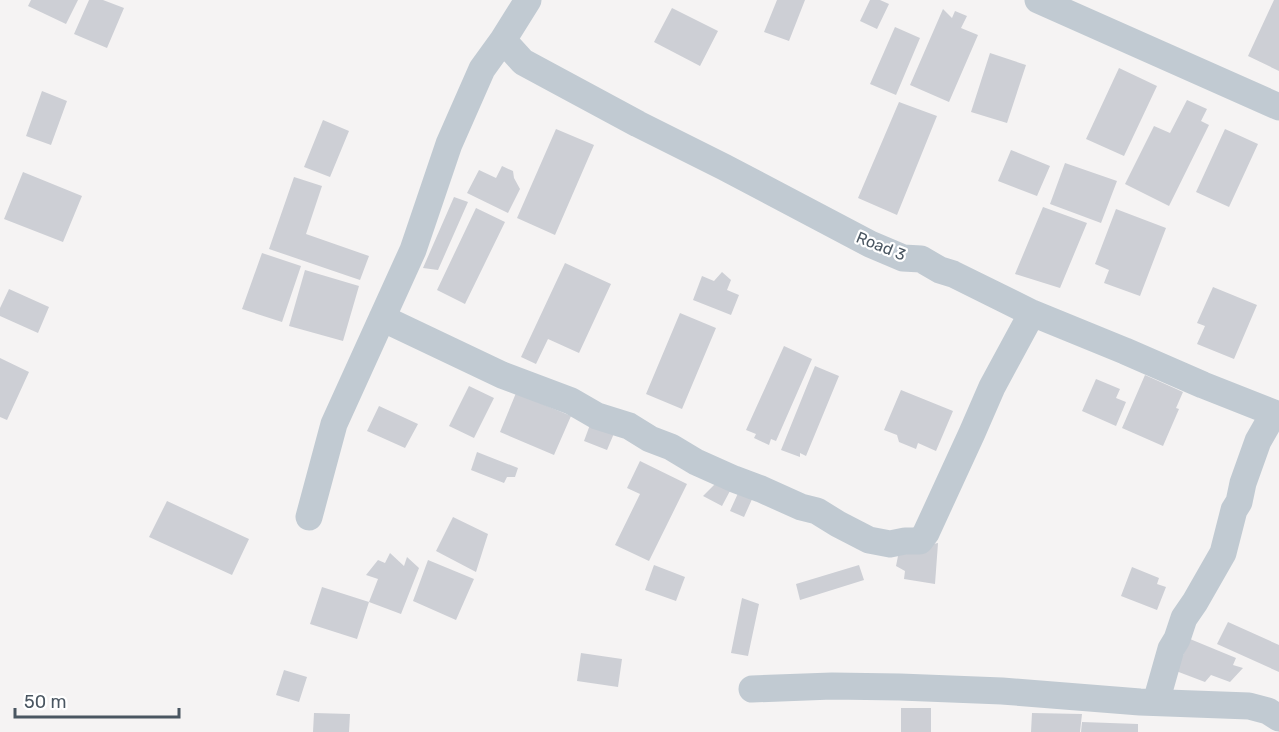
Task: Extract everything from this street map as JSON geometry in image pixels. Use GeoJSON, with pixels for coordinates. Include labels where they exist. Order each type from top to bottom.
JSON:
{"type":"FeatureCollection","features":[{"type":"Feature","properties":{"kind":"street"},"geometry":{"type":"LineString","coordinates":[[309,517],[334,424],[412,250],[448,144],[482,69],[528,0]]}},
{"type":"Feature","properties":{"kind":"street"},"geometry":{"type":"LineString","coordinates":[[1038,0],[1279,107]]}},
{"type":"Feature","properties":{"kind":"street","name":"Road 3"},"geometry":{"type":"LineString","coordinates":[[503,40],[523,62],[870,244],[903,258],[921,259],[1032,313],[1276,414]]}},
{"type":"Feature","properties":{"kind":"street"},"geometry":{"type":"LineString","coordinates":[[381,318],[502,375],[571,401],[597,416],[629,426],[650,439],[734,479],[801,507],[817,511],[869,540],[890,544],[920,541],[926,533],[992,387],[1032,313]]}},
{"type":"Feature","properties":{"kind":"street"},"geometry":{"type":"LineString","coordinates":[[1155,702],[1171,649],[1184,618],[1223,553],[1234,510],[1239,502],[1258,441],[1276,414]]}},
{"type":"Feature","properties":{"kind":"street"},"geometry":{"type":"LineString","coordinates":[[752,689],[832,686],[1002,691],[1093,699],[1249,706],[1268,711],[1279,718]]}},
{"type":"Feature","properties":{"kind":"building"},"geometry":{"type":"Polygon","coordinates":[[[31,0],[78,0],[66,24],[28,6],[31,0]]]}},
{"type":"Feature","properties":{"kind":"building"},"geometry":{"type":"Polygon","coordinates":[[[89,0],[103,0],[124,8],[107,48],[74,34],[89,0]]]}},
{"type":"Feature","properties":{"kind":"building"},"geometry":{"type":"Polygon","coordinates":[[[777,0],[805,0],[789,41],[764,32],[777,0]]]}},
{"type":"Feature","properties":{"kind":"building"},"geometry":{"type":"Polygon","coordinates":[[[870,0],[880,0],[889,4],[877,29],[860,21],[870,0]]]}},
{"type":"Feature","properties":{"kind":"building"},"geometry":{"type":"Polygon","coordinates":[[[1274,0],[1279,0],[1279,71],[1248,56],[1274,0]]]}},
{"type":"Feature","properties":{"kind":"building"},"geometry":{"type":"Polygon","coordinates":[[[672,8],[718,31],[700,66],[654,42],[672,8]]]}},
{"type":"Feature","properties":{"kind":"building"},"geometry":{"type":"Polygon","coordinates":[[[943,9],[952,18],[955,11],[967,16],[961,28],[978,35],[949,102],[910,85],[943,9]]]}},
{"type":"Feature","properties":{"kind":"building"},"geometry":{"type":"Polygon","coordinates":[[[895,27],[920,38],[896,95],[870,84],[895,27]]]}},
{"type":"Feature","properties":{"kind":"building"},"geometry":{"type":"Polygon","coordinates":[[[990,53],[1026,65],[1007,123],[971,112],[990,53]]]}},
{"type":"Feature","properties":{"kind":"building"},"geometry":{"type":"Polygon","coordinates":[[[1119,68],[1157,86],[1124,156],[1086,139],[1119,68]]]}},
{"type":"Feature","properties":{"kind":"building"},"geometry":{"type":"Polygon","coordinates":[[[42,91],[67,101],[51,145],[26,136],[42,91]]]}},
{"type":"Feature","properties":{"kind":"building"},"geometry":{"type":"Polygon","coordinates":[[[1187,100],[1207,109],[1201,121],[1209,125],[1169,206],[1125,184],[1154,126],[1170,133],[1187,100]]]}},
{"type":"Feature","properties":{"kind":"building"},"geometry":{"type":"Polygon","coordinates":[[[899,102],[937,116],[897,215],[858,198],[899,102]]]}},
{"type":"Feature","properties":{"kind":"building"},"geometry":{"type":"Polygon","coordinates":[[[323,120],[349,131],[330,177],[304,167],[323,120]]]}},
{"type":"Feature","properties":{"kind":"building"},"geometry":{"type":"Polygon","coordinates":[[[556,129],[594,145],[555,235],[517,218],[556,129]]]}},
{"type":"Feature","properties":{"kind":"building"},"geometry":{"type":"Polygon","coordinates":[[[1225,129],[1258,144],[1229,207],[1196,192],[1225,129]]]}},
{"type":"Feature","properties":{"kind":"building"},"geometry":{"type":"Polygon","coordinates":[[[1011,150],[1050,166],[1037,196],[998,181],[1011,150]]]}},
{"type":"Feature","properties":{"kind":"building"},"geometry":{"type":"Polygon","coordinates":[[[1065,163],[1117,181],[1101,223],[1050,204],[1065,163]]]}},
{"type":"Feature","properties":{"kind":"building"},"geometry":{"type":"Polygon","coordinates":[[[502,166],[513,171],[520,189],[508,213],[467,193],[479,170],[496,178],[502,166]]]}},
{"type":"Feature","properties":{"kind":"building"},"geometry":{"type":"Polygon","coordinates":[[[23,172],[82,196],[63,242],[4,219],[23,172]]]}},
{"type":"Feature","properties":{"kind":"building"},"geometry":{"type":"Polygon","coordinates":[[[294,177],[322,186],[306,234],[369,256],[360,280],[269,249],[294,177]]]}},
{"type":"Feature","properties":{"kind":"building"},"geometry":{"type":"Polygon","coordinates":[[[454,197],[468,202],[438,270],[423,268],[454,197]]]}},
{"type":"Feature","properties":{"kind":"building"},"geometry":{"type":"Polygon","coordinates":[[[1043,207],[1087,223],[1060,288],[1015,274],[1043,207]]]}},
{"type":"Feature","properties":{"kind":"building"},"geometry":{"type":"Polygon","coordinates":[[[476,208],[505,222],[465,304],[437,290],[476,208]]]}},
{"type":"Feature","properties":{"kind":"building"},"geometry":{"type":"Polygon","coordinates":[[[1116,209],[1166,228],[1140,296],[1104,283],[1109,270],[1095,264],[1116,209]]]}},
{"type":"Feature","properties":{"kind":"building"},"geometry":{"type":"Polygon","coordinates":[[[262,253],[301,266],[282,322],[242,309],[262,253]]]}},
{"type":"Feature","properties":{"kind":"building"},"geometry":{"type":"Polygon","coordinates":[[[565,263],[611,284],[579,353],[548,339],[536,364],[521,357],[565,263]]]}},
{"type":"Feature","properties":{"kind":"building"},"geometry":{"type":"Polygon","coordinates":[[[305,270],[359,286],[343,341],[289,326],[305,270]]]}},
{"type":"Feature","properties":{"kind":"building"},"geometry":{"type":"Polygon","coordinates":[[[722,272],[731,280],[727,290],[739,295],[731,315],[693,300],[702,276],[714,281],[722,272]]]}},
{"type":"Feature","properties":{"kind":"building"},"geometry":{"type":"Polygon","coordinates":[[[1213,287],[1257,305],[1234,359],[1197,344],[1205,326],[1197,323],[1213,287]]]}},
{"type":"Feature","properties":{"kind":"building"},"geometry":{"type":"Polygon","coordinates":[[[9,289],[49,307],[38,333],[0,316],[0,308],[9,289]]]}},
{"type":"Feature","properties":{"kind":"building"},"geometry":{"type":"Polygon","coordinates":[[[680,313],[716,328],[682,409],[646,394],[680,313]]]}},
{"type":"Feature","properties":{"kind":"building"},"geometry":{"type":"Polygon","coordinates":[[[784,346],[812,359],[776,441],[771,439],[769,445],[754,438],[756,434],[746,430],[784,346]]]}},
{"type":"Feature","properties":{"kind":"building"},"geometry":{"type":"Polygon","coordinates":[[[0,358],[29,372],[7,420],[0,417],[0,358]]]}},
{"type":"Feature","properties":{"kind":"building"},"geometry":{"type":"Polygon","coordinates":[[[815,366],[839,376],[806,456],[800,453],[800,457],[781,450],[815,366]]]}},
{"type":"Feature","properties":{"kind":"building"},"geometry":{"type":"Polygon","coordinates":[[[1145,375],[1183,392],[1176,408],[1179,409],[1163,446],[1122,428],[1145,375]]]}},
{"type":"Feature","properties":{"kind":"building"},"geometry":{"type":"Polygon","coordinates":[[[1096,379],[1120,389],[1116,398],[1126,402],[1116,426],[1082,411],[1096,379]]]}},
{"type":"Feature","properties":{"kind":"building"},"geometry":{"type":"Polygon","coordinates":[[[469,386],[494,398],[474,438],[449,426],[469,386]]]}},
{"type":"Feature","properties":{"kind":"building"},"geometry":{"type":"Polygon","coordinates":[[[901,390],[953,411],[936,451],[918,443],[916,449],[899,442],[897,435],[884,430],[901,390]]]}},
{"type":"Feature","properties":{"kind":"building"},"geometry":{"type":"Polygon","coordinates":[[[516,393],[571,416],[554,455],[500,432],[516,393]]]}},
{"type":"Feature","properties":{"kind":"building"},"geometry":{"type":"Polygon","coordinates":[[[379,406],[418,424],[405,448],[367,431],[379,406]]]}},
{"type":"Feature","properties":{"kind":"building"},"geometry":{"type":"Polygon","coordinates":[[[591,422],[615,431],[607,450],[584,441],[591,422]]]}},
{"type":"Feature","properties":{"kind":"building"},"geometry":{"type":"Polygon","coordinates":[[[477,452],[518,468],[515,477],[507,477],[504,483],[471,470],[477,452]]]}},
{"type":"Feature","properties":{"kind":"building"},"geometry":{"type":"Polygon","coordinates":[[[640,461],[687,484],[649,561],[615,545],[640,494],[627,488],[640,461]]]}},
{"type":"Feature","properties":{"kind":"building"},"geometry":{"type":"Polygon","coordinates":[[[717,482],[731,489],[722,506],[703,496],[717,482]]]}},
{"type":"Feature","properties":{"kind":"building"},"geometry":{"type":"Polygon","coordinates":[[[739,491],[753,497],[744,517],[730,511],[739,491]]]}},
{"type":"Feature","properties":{"kind":"building"},"geometry":{"type":"Polygon","coordinates":[[[167,501],[249,539],[232,575],[149,537],[167,501]]]}},
{"type":"Feature","properties":{"kind":"building"},"geometry":{"type":"Polygon","coordinates":[[[453,517],[488,534],[476,572],[436,551],[453,517]]]}},
{"type":"Feature","properties":{"kind":"building"},"geometry":{"type":"Polygon","coordinates":[[[938,543],[935,584],[904,579],[905,571],[896,566],[899,551],[938,543]]]}},
{"type":"Feature","properties":{"kind":"building"},"geometry":{"type":"Polygon","coordinates":[[[390,553],[404,566],[407,557],[419,568],[401,614],[369,602],[378,579],[366,575],[378,560],[385,563],[390,553]]]}},
{"type":"Feature","properties":{"kind":"building"},"geometry":{"type":"Polygon","coordinates":[[[428,560],[474,579],[456,620],[413,601],[428,560]]]}},
{"type":"Feature","properties":{"kind":"building"},"geometry":{"type":"Polygon","coordinates":[[[654,565],[685,577],[676,601],[645,590],[654,565]]]}},
{"type":"Feature","properties":{"kind":"building"},"geometry":{"type":"Polygon","coordinates":[[[859,565],[864,580],[800,600],[796,584],[859,565]]]}},
{"type":"Feature","properties":{"kind":"building"},"geometry":{"type":"Polygon","coordinates":[[[1132,567],[1159,578],[1157,584],[1166,587],[1157,610],[1121,596],[1132,567]]]}},
{"type":"Feature","properties":{"kind":"building"},"geometry":{"type":"Polygon","coordinates":[[[322,587],[369,602],[357,639],[310,624],[322,587]]]}},
{"type":"Feature","properties":{"kind":"building"},"geometry":{"type":"Polygon","coordinates":[[[742,598],[759,604],[748,656],[731,653],[742,598]]]}},
{"type":"Feature","properties":{"kind":"building"},"geometry":{"type":"Polygon","coordinates":[[[1228,622],[1279,645],[1279,672],[1217,644],[1228,622]]]}},
{"type":"Feature","properties":{"kind":"building"},"geometry":{"type":"Polygon","coordinates":[[[1190,639],[1236,658],[1233,665],[1243,668],[1230,682],[1211,675],[1205,682],[1176,671],[1190,639]]]}},
{"type":"Feature","properties":{"kind":"building"},"geometry":{"type":"Polygon","coordinates":[[[581,653],[622,659],[618,687],[577,681],[581,653]]]}},
{"type":"Feature","properties":{"kind":"building"},"geometry":{"type":"Polygon","coordinates":[[[284,670],[307,677],[299,702],[276,695],[284,670]]]}},
{"type":"Feature","properties":{"kind":"building"},"geometry":{"type":"Polygon","coordinates":[[[901,708],[931,708],[931,732],[901,732],[901,708]]]}},
{"type":"Feature","properties":{"kind":"building"},"geometry":{"type":"Polygon","coordinates":[[[314,713],[350,714],[349,732],[313,732],[314,713]]]}},
{"type":"Feature","properties":{"kind":"building"},"geometry":{"type":"Polygon","coordinates":[[[1032,713],[1082,714],[1080,732],[1031,732],[1032,713]]]}},
{"type":"Feature","properties":{"kind":"building"},"geometry":{"type":"Polygon","coordinates":[[[1082,722],[1138,724],[1138,732],[1081,732],[1082,722]]]}}]}
